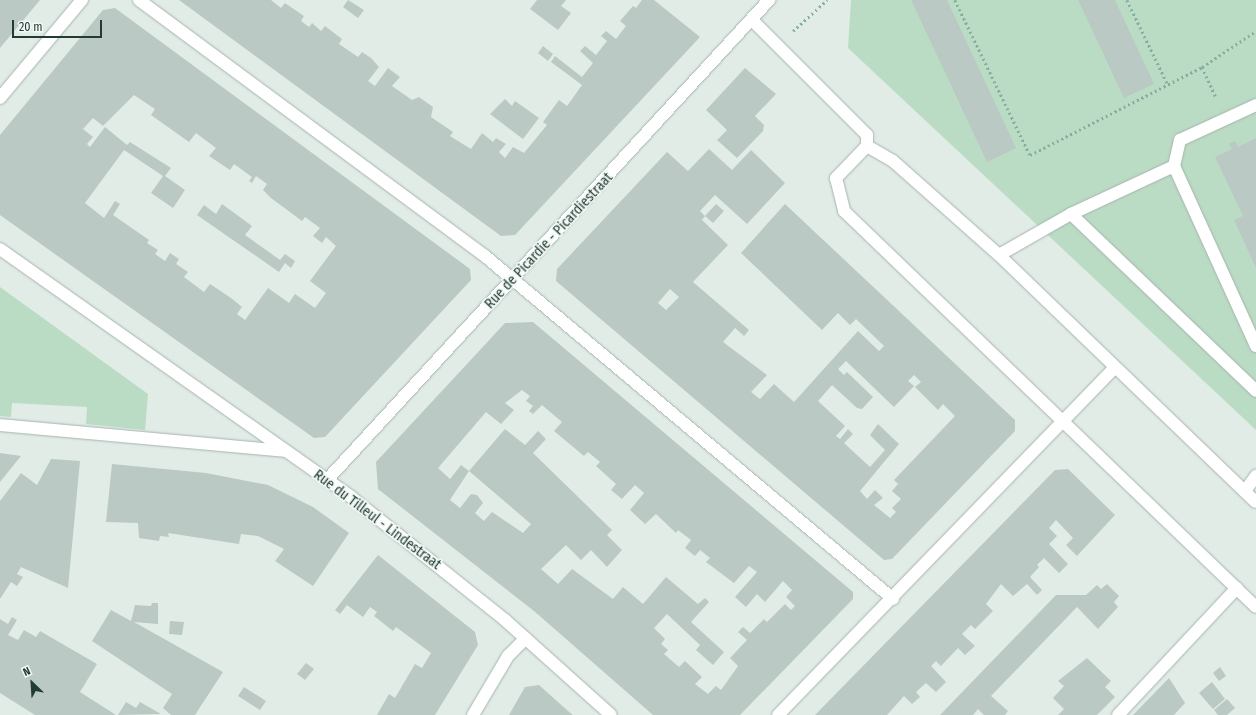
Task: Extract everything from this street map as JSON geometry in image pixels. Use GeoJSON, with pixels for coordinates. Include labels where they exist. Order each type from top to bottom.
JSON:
{"type":"FeatureCollection","features":[{"type":"Feature","properties":{"kind":"street"},"geometry":{"type":"LineString","coordinates":[[0,98],[82,0]]}},
{"type":"Feature","properties":{"kind":"street"},"geometry":{"type":"LineString","coordinates":[[139,0],[513,280],[893,599]]}},
{"type":"Feature","properties":{"kind":"street","name":"Rue de Picardie - Picardiestraat"},"geometry":{"type":"LineString","coordinates":[[327,480],[513,280],[769,0]]}},
{"type":"Feature","properties":{"kind":"street"},"geometry":{"type":"LineString","coordinates":[[752,20],[867,135],[867,146],[836,178],[844,211],[1256,607]]}},
{"type":"Feature","properties":{"kind":"street"},"geometry":{"type":"LineString","coordinates":[[1256,105],[1180,140],[1174,166],[1256,346]]}},
{"type":"Feature","properties":{"kind":"street"},"geometry":{"type":"LineString","coordinates":[[867,146],[893,161],[999,255],[1114,368],[1256,502]]}},
{"type":"Feature","properties":{"kind":"street"},"geometry":{"type":"LineString","coordinates":[[999,255],[1071,214],[1174,166]]}},
{"type":"Feature","properties":{"kind":"street"},"geometry":{"type":"LineString","coordinates":[[1071,214],[1256,391]]}},
{"type":"Feature","properties":{"kind":"street"},"geometry":{"type":"LineString","coordinates":[[0,249],[284,451]]}},
{"type":"Feature","properties":{"kind":"street"},"geometry":{"type":"LineString","coordinates":[[778,715],[893,599],[1114,368]]}},
{"type":"Feature","properties":{"kind":"street","name":"Rue du Tilleul - Lindestraat"},"geometry":{"type":"LineString","coordinates":[[0,425],[284,451],[327,480],[526,638],[611,715]]}},
{"type":"Feature","properties":{"kind":"street"},"geometry":{"type":"LineString","coordinates":[[1245,491],[1256,476]]}},
{"type":"Feature","properties":{"kind":"street"},"geometry":{"type":"LineString","coordinates":[[1118,715],[1237,588]]}},
{"type":"Feature","properties":{"kind":"street"},"geometry":{"type":"LineString","coordinates":[[473,715],[508,656],[526,638]]}},
{"type":"Feature","properties":{"kind":"path"},"geometry":{"type":"LineString","coordinates":[[778,45],[827,0]]}},
{"type":"Feature","properties":{"kind":"path"},"geometry":{"type":"LineString","coordinates":[[955,0],[1030,155],[1202,67],[1256,31]]}},
{"type":"Feature","properties":{"kind":"path"},"geometry":{"type":"LineString","coordinates":[[1127,0],[1168,85]]}},
{"type":"Feature","properties":{"kind":"path"},"geometry":{"type":"LineString","coordinates":[[1202,67],[1217,98]]}},
{"type":"Feature","properties":{"kind":"green space"},"geometry":{"type":"Polygon","coordinates":[[[851,0],[1256,0],[1256,430],[848,48],[851,0]]]}},
{"type":"Feature","properties":{"kind":"green space"},"geometry":{"type":"Polygon","coordinates":[[[0,287],[148,394],[145,430],[86,424],[87,407],[12,403],[11,417],[0,416],[0,287]]]}},
{"type":"Feature","properties":{"kind":"building"},"geometry":{"type":"Polygon","coordinates":[[[0,0],[40,0],[0,48],[0,0]]]}},
{"type":"Feature","properties":{"kind":"building"},"geometry":{"type":"Polygon","coordinates":[[[179,0],[271,0],[281,8],[285,3],[304,16],[301,21],[309,27],[312,23],[321,31],[325,26],[342,39],[339,44],[358,57],[362,52],[371,58],[379,67],[368,81],[375,86],[388,68],[400,77],[392,86],[412,100],[419,97],[433,107],[431,117],[453,132],[450,136],[471,149],[482,133],[493,142],[496,138],[506,144],[499,152],[505,158],[513,147],[524,153],[547,125],[543,122],[559,100],[567,106],[582,85],[551,62],[555,56],[582,77],[593,63],[580,51],[585,46],[596,55],[607,41],[601,36],[606,31],[616,39],[626,26],[620,21],[633,6],[636,8],[642,0],[654,0],[700,37],[515,235],[501,236],[179,0]]]}},
{"type":"Feature","properties":{"kind":"building"},"geometry":{"type":"Polygon","coordinates":[[[348,0],[364,10],[358,18],[343,7],[348,0]]]}},
{"type":"Feature","properties":{"kind":"building"},"geometry":{"type":"Polygon","coordinates":[[[537,0],[566,0],[561,6],[571,13],[558,30],[530,9],[537,0]]]}},
{"type":"Feature","properties":{"kind":"building"},"geometry":{"type":"Polygon","coordinates":[[[911,0],[947,0],[1016,148],[987,162],[911,0]]]}},
{"type":"Feature","properties":{"kind":"building"},"geometry":{"type":"Polygon","coordinates":[[[1078,0],[1115,0],[1154,84],[1124,98],[1078,0]]]}},
{"type":"Feature","properties":{"kind":"building"},"geometry":{"type":"Polygon","coordinates":[[[115,8],[470,269],[471,280],[325,437],[314,438],[0,215],[0,135],[103,10],[115,8]],[[134,95],[103,126],[93,118],[83,129],[93,137],[87,144],[90,147],[105,127],[127,145],[130,142],[171,168],[165,176],[185,190],[173,208],[151,193],[163,176],[124,150],[85,203],[104,218],[115,201],[120,204],[113,215],[149,240],[147,243],[158,250],[155,254],[165,261],[170,253],[179,259],[176,264],[188,272],[184,277],[204,292],[210,284],[231,298],[242,307],[237,314],[245,320],[268,288],[289,303],[295,294],[315,308],[326,293],[310,281],[336,246],[326,237],[322,243],[313,236],[320,228],[305,217],[302,221],[271,198],[263,190],[267,184],[256,176],[252,183],[249,181],[252,177],[234,164],[230,170],[209,156],[216,148],[196,133],[189,142],[151,115],[155,109],[134,95]]]}},
{"type":"Feature","properties":{"kind":"building"},"geometry":{"type":"Polygon","coordinates":[[[543,46],[553,54],[548,61],[538,53],[543,46]]]}},
{"type":"Feature","properties":{"kind":"building"},"geometry":{"type":"Polygon","coordinates":[[[745,68],[776,94],[755,116],[764,125],[763,131],[737,158],[717,140],[727,130],[706,110],[745,68]]]}},
{"type":"Feature","properties":{"kind":"building"},"geometry":{"type":"Polygon","coordinates":[[[505,99],[512,106],[515,101],[539,118],[523,139],[490,114],[505,99]]]}},
{"type":"Feature","properties":{"kind":"building"},"geometry":{"type":"Polygon","coordinates":[[[1256,138],[1256,268],[1234,220],[1243,216],[1215,157],[1232,149],[1229,144],[1235,141],[1238,147],[1256,138]]]}},
{"type":"Feature","properties":{"kind":"building"},"geometry":{"type":"Polygon","coordinates":[[[709,149],[732,170],[751,150],[785,183],[747,224],[715,195],[700,211],[705,216],[702,220],[728,245],[693,282],[749,330],[744,336],[735,328],[723,342],[767,375],[751,392],[760,399],[774,384],[794,402],[858,331],[879,351],[884,346],[856,319],[850,325],[838,313],[822,330],[741,253],[785,204],[1015,420],[1015,431],[892,559],[884,560],[556,281],[557,269],[667,152],[688,171],[709,149]],[[670,289],[658,303],[666,310],[679,297],[670,289]],[[846,361],[838,369],[844,375],[847,372],[873,397],[862,409],[857,408],[832,385],[818,401],[845,426],[836,436],[840,439],[848,429],[853,434],[844,443],[870,467],[885,450],[870,435],[878,424],[899,444],[860,491],[867,499],[875,490],[883,498],[874,505],[890,518],[896,512],[892,508],[901,499],[892,491],[898,484],[894,480],[955,416],[943,404],[938,410],[915,387],[921,382],[914,375],[908,381],[914,386],[894,407],[846,361]]]}},
{"type":"Feature","properties":{"kind":"building"},"geometry":{"type":"Polygon","coordinates":[[[222,204],[252,226],[245,235],[280,260],[285,254],[295,261],[291,268],[285,263],[279,272],[197,215],[204,205],[216,214],[222,204]]]}},
{"type":"Feature","properties":{"kind":"building"},"geometry":{"type":"Polygon","coordinates":[[[716,204],[724,211],[713,223],[705,216],[716,204]]]}},
{"type":"Feature","properties":{"kind":"building"},"geometry":{"type":"Polygon","coordinates":[[[533,322],[853,592],[853,599],[740,715],[653,715],[534,611],[378,489],[376,462],[505,323],[533,322]],[[522,390],[505,403],[514,410],[501,424],[486,412],[438,468],[450,479],[461,465],[469,471],[505,429],[525,445],[538,431],[546,439],[533,453],[612,530],[607,535],[622,550],[607,567],[591,550],[581,560],[566,545],[541,569],[558,584],[572,569],[613,599],[623,587],[643,604],[666,577],[698,604],[705,598],[709,602],[691,622],[724,652],[713,665],[696,650],[700,645],[667,614],[654,628],[665,639],[661,644],[668,650],[664,654],[679,667],[685,661],[702,677],[695,684],[708,694],[716,686],[721,690],[738,666],[730,658],[747,640],[738,632],[743,627],[750,633],[764,619],[767,622],[785,604],[791,610],[795,606],[786,597],[792,590],[783,581],[765,602],[757,594],[746,607],[735,597],[757,572],[749,566],[734,583],[706,562],[710,558],[700,550],[695,556],[685,548],[691,540],[678,530],[676,533],[656,514],[645,524],[630,510],[644,493],[635,485],[622,499],[611,490],[616,484],[596,466],[600,462],[588,452],[584,456],[554,431],[562,422],[542,405],[533,414],[529,411],[533,406],[526,401],[530,396],[522,390]],[[469,471],[450,500],[460,508],[471,494],[477,495],[483,503],[475,513],[484,521],[492,512],[523,533],[531,524],[469,471]]]}},
{"type":"Feature","properties":{"kind":"building"},"geometry":{"type":"Polygon","coordinates":[[[0,453],[21,456],[0,482],[0,453]]]}},
{"type":"Feature","properties":{"kind":"building"},"geometry":{"type":"Polygon","coordinates":[[[51,459],[80,461],[68,588],[21,567],[17,574],[23,577],[17,586],[11,582],[0,599],[0,501],[21,473],[37,485],[51,459]]]}},
{"type":"Feature","properties":{"kind":"building"},"geometry":{"type":"Polygon","coordinates":[[[112,464],[206,473],[268,485],[313,507],[349,533],[313,586],[275,561],[284,549],[258,536],[241,534],[239,544],[168,533],[169,537],[160,536],[159,541],[139,538],[138,523],[106,522],[112,464]]]}},
{"type":"Feature","properties":{"kind":"building"},"geometry":{"type":"Polygon","coordinates":[[[1068,469],[1115,515],[1077,556],[1066,545],[1073,538],[1056,520],[1049,528],[1057,536],[1049,544],[1068,564],[1059,573],[1044,558],[1037,565],[1039,567],[1030,577],[1042,590],[1037,595],[1027,584],[1013,596],[1001,584],[986,604],[993,611],[975,629],[971,625],[962,634],[975,646],[965,655],[958,648],[941,666],[936,661],[931,666],[946,682],[936,692],[926,683],[916,692],[920,697],[912,704],[904,696],[887,715],[815,715],[1055,470],[1068,469]]]}},
{"type":"Feature","properties":{"kind":"building"},"geometry":{"type":"Polygon","coordinates":[[[378,555],[475,632],[478,645],[435,715],[377,715],[389,694],[395,698],[415,664],[422,668],[431,653],[396,627],[393,631],[374,616],[377,612],[370,607],[363,617],[347,605],[340,614],[335,610],[378,555]]]}},
{"type":"Feature","properties":{"kind":"building"},"geometry":{"type":"Polygon","coordinates":[[[1107,584],[1119,596],[1114,602],[1118,607],[1098,629],[1077,607],[991,696],[1008,711],[1005,715],[984,715],[978,709],[973,715],[940,715],[1056,595],[1086,595],[1097,585],[1101,589],[1107,584]]]}},
{"type":"Feature","properties":{"kind":"building"},"geometry":{"type":"Polygon","coordinates":[[[152,603],[158,603],[158,624],[134,622],[223,672],[195,715],[171,715],[163,708],[172,694],[92,641],[111,610],[131,621],[135,605],[151,606],[152,603]]]}},
{"type":"Feature","properties":{"kind":"building"},"geometry":{"type":"Polygon","coordinates":[[[12,617],[17,620],[8,635],[18,640],[24,630],[36,637],[40,631],[97,664],[80,692],[116,715],[35,715],[0,693],[0,619],[8,624],[12,617]]]}},
{"type":"Feature","properties":{"kind":"building"},"geometry":{"type":"Polygon","coordinates":[[[170,621],[184,622],[182,635],[169,634],[170,621]]]}},
{"type":"Feature","properties":{"kind":"building"},"geometry":{"type":"Polygon","coordinates":[[[1087,658],[1111,681],[1105,687],[1115,697],[1097,715],[1058,715],[1064,709],[1053,698],[1064,686],[1058,681],[1087,658]]]}},
{"type":"Feature","properties":{"kind":"building"},"geometry":{"type":"Polygon","coordinates":[[[306,663],[314,669],[305,680],[297,674],[306,663]]]}},
{"type":"Feature","properties":{"kind":"building"},"geometry":{"type":"Polygon","coordinates":[[[1220,667],[1226,676],[1219,681],[1213,673],[1220,667]]]}},
{"type":"Feature","properties":{"kind":"building"},"geometry":{"type":"Polygon","coordinates":[[[1169,678],[1185,703],[1174,715],[1133,715],[1169,678]]]}},
{"type":"Feature","properties":{"kind":"building"},"geometry":{"type":"Polygon","coordinates":[[[1212,682],[1225,699],[1213,709],[1199,693],[1212,682]]]}},
{"type":"Feature","properties":{"kind":"building"},"geometry":{"type":"Polygon","coordinates":[[[539,685],[573,715],[509,715],[525,687],[539,685]]]}},
{"type":"Feature","properties":{"kind":"building"},"geometry":{"type":"Polygon","coordinates":[[[244,687],[266,701],[260,710],[238,696],[244,687]]]}},
{"type":"Feature","properties":{"kind":"building"},"geometry":{"type":"Polygon","coordinates":[[[1227,699],[1235,708],[1227,715],[1218,715],[1214,710],[1227,699]]]}},
{"type":"Feature","properties":{"kind":"building"},"geometry":{"type":"Polygon","coordinates":[[[126,702],[136,708],[140,702],[161,714],[118,715],[126,702]]]}}]}
